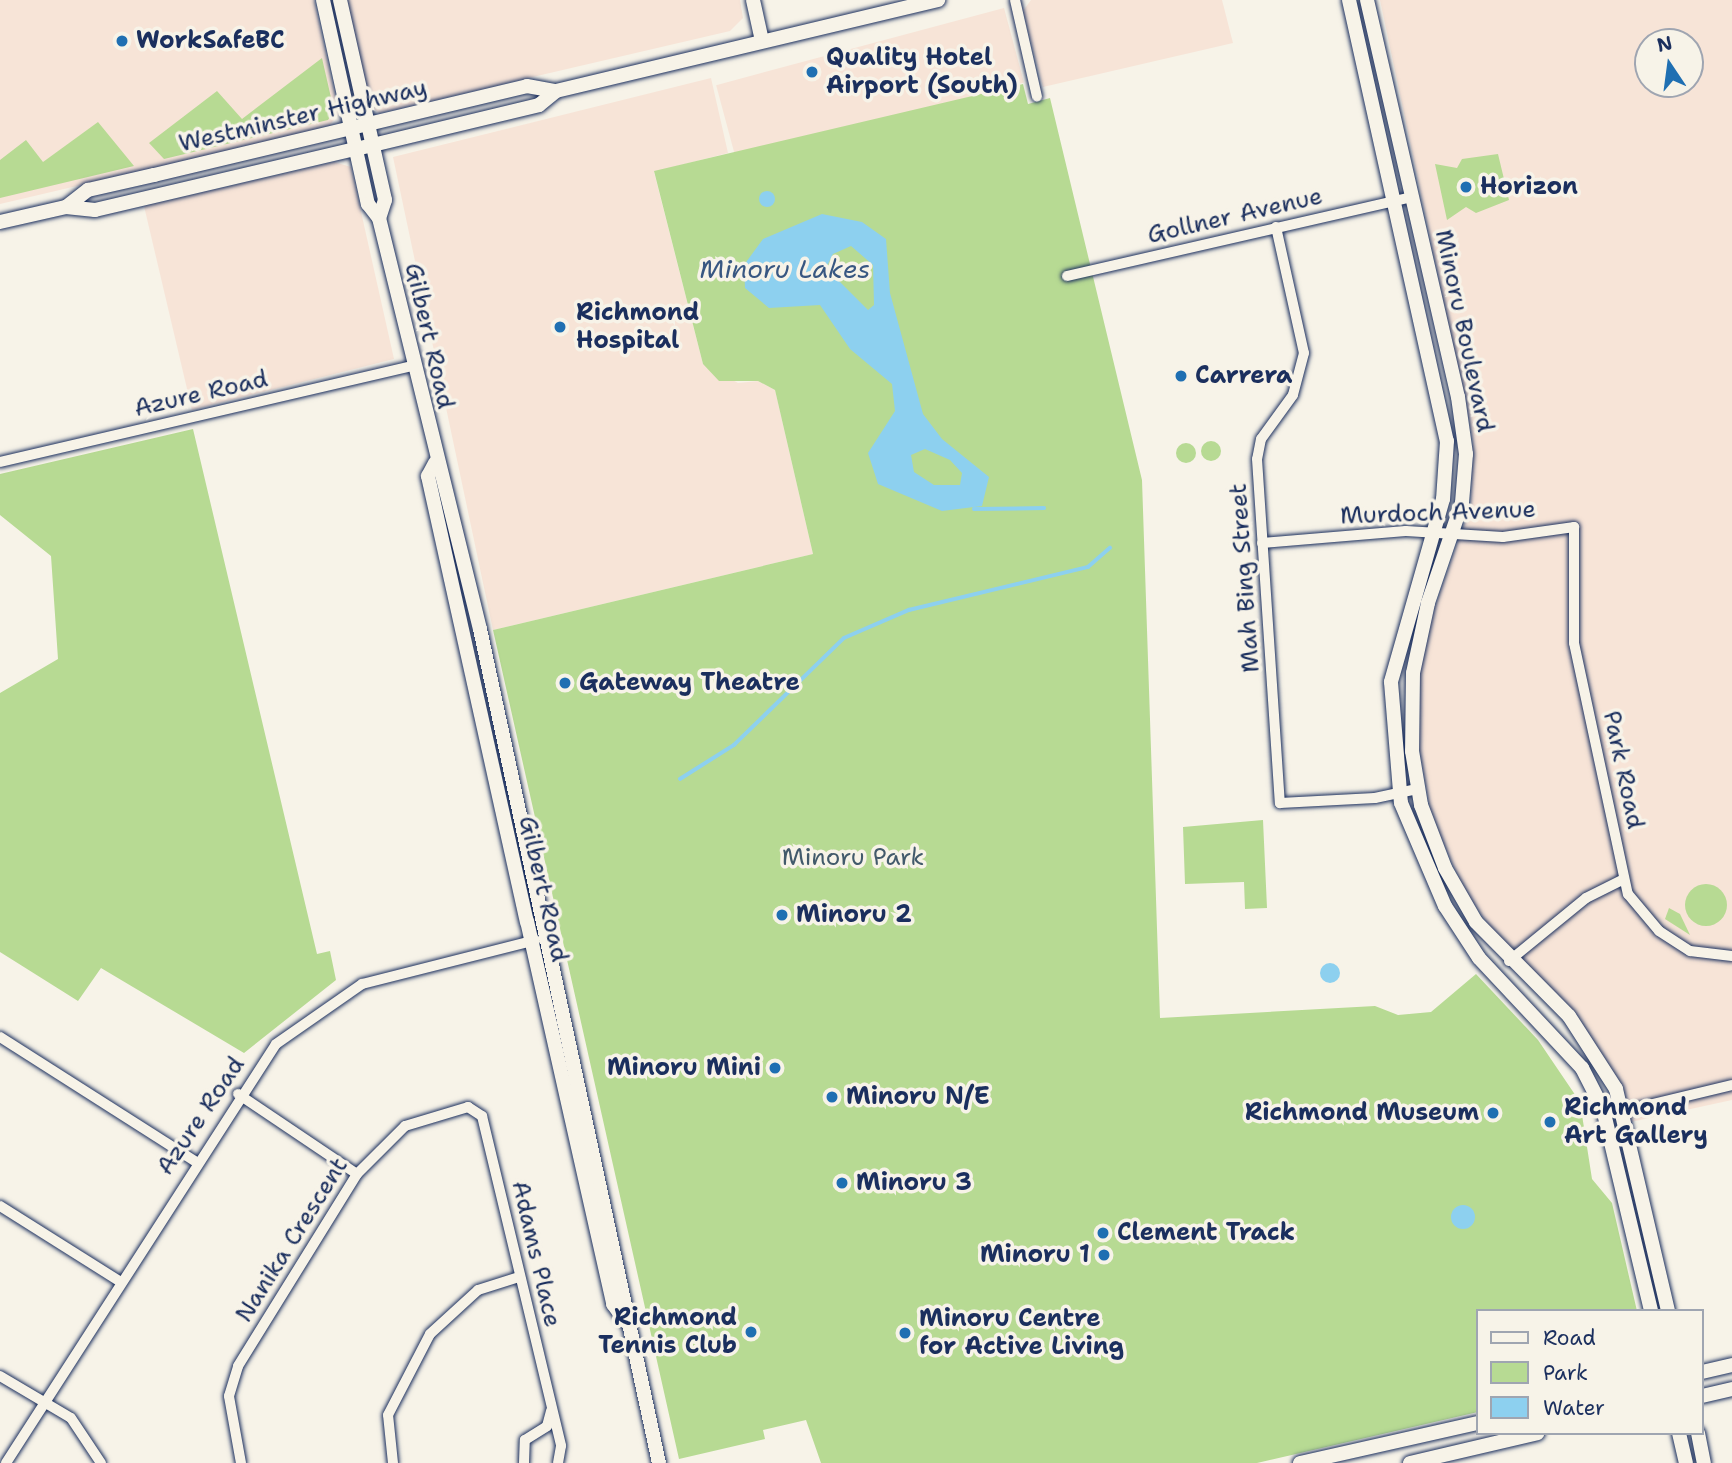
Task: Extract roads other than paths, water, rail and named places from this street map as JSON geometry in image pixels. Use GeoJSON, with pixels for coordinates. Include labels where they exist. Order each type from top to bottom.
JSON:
{"type":"FeatureCollection","features":[{"type":"Feature","properties":{"kind":"main road","name":"Gilbert Road"},"geometry":{"type":"LineString","coordinates":[[323,0],[368,204],[379,218],[435,463],[446,484],[628,1300],[626,1322],[659,1463]]}},
{"type":"Feature","properties":{"kind":"main road","name":"Gilbert Road"},"geometry":{"type":"LineString","coordinates":[[340,0],[385,200],[379,218]]}},
{"type":"Feature","properties":{"kind":"main road"},"geometry":{"type":"LineString","coordinates":[[753,0],[762,41]]}},
{"type":"Feature","properties":{"kind":"main road","name":"Westminster Highway"},"geometry":{"type":"LineString","coordinates":[[0,222],[66,207],[95,210],[373,145],[539,105],[556,92],[938,0]]}},
{"type":"Feature","properties":{"kind":"main road","name":"Minoru Boulevard"},"geometry":{"type":"LineString","coordinates":[[1349,0],[1396,201],[1447,441],[1443,499],[1391,682],[1398,793],[1409,831],[1452,916],[1493,975],[1583,1068],[1603,1109],[1651,1309]]}},
{"type":"Feature","properties":{"kind":"main road","name":"Minoru Boulevard"},"geometry":{"type":"LineString","coordinates":[[1367,0],[1463,423],[1467,469],[1453,535],[1427,603],[1413,673],[1417,789],[1445,868],[1509,961],[1592,1046],[1624,1111],[1668,1309]]}},
{"type":"Feature","properties":{"kind":"main road","name":"Westminster Highway"},"geometry":{"type":"LineString","coordinates":[[66,207],[88,190],[527,86],[556,92]]}},
{"type":"Feature","properties":{"kind":"main road","name":"Gilbert Road"},"geometry":{"type":"LineString","coordinates":[[435,463],[428,476],[531,941],[612,1304],[626,1322]]}},
{"type":"Feature","properties":{"kind":"main road"},"geometry":{"type":"LineString","coordinates":[[1704,1372],[1732,1365]]}},
{"type":"Feature","properties":{"kind":"main road"},"geometry":{"type":"LineString","coordinates":[[1704,1396],[1732,1389]]}},
{"type":"Feature","properties":{"kind":"main road"},"geometry":{"type":"LineString","coordinates":[[1300,1463],[1476,1423]]}},
{"type":"Feature","properties":{"kind":"main road"},"geometry":{"type":"LineString","coordinates":[[1410,1463],[1529,1435]]}},
{"type":"Feature","properties":{"kind":"main road"},"geometry":{"type":"LineString","coordinates":[[1679,1435],[1686,1463]]}},
{"type":"Feature","properties":{"kind":"main road"},"geometry":{"type":"LineString","coordinates":[[1698,1435],[1704,1463]]}},
{"type":"Feature","properties":{"kind":"street"},"geometry":{"type":"LineString","coordinates":[[1015,0],[1037,97]]}},
{"type":"Feature","properties":{"kind":"street","name":"Gollner Avenue"},"geometry":{"type":"LineString","coordinates":[[1067,276],[1412,197]]}},
{"type":"Feature","properties":{"kind":"street","name":"Mah Bing Street"},"geometry":{"type":"LineString","coordinates":[[1276,227],[1304,354],[1293,395],[1261,439],[1262,543],[1280,803],[1417,789]]}},
{"type":"Feature","properties":{"kind":"street","name":"Azure Road"},"geometry":{"type":"LineString","coordinates":[[0,462],[412,366]]}},
{"type":"Feature","properties":{"kind":"street","name":"Murdoch Avenue"},"geometry":{"type":"LineString","coordinates":[[1262,543],[1432,533],[1503,537],[1574,527]]}},
{"type":"Feature","properties":{"kind":"street","name":"Park Road"},"geometry":{"type":"LineString","coordinates":[[1574,527],[1574,643],[1624,879],[1635,903],[1667,937],[1690,951],[1732,956]]}},
{"type":"Feature","properties":{"kind":"street"},"geometry":{"type":"LineString","coordinates":[[1509,961],[1586,898],[1624,879]]}},
{"type":"Feature","properties":{"kind":"street","name":"Azure Road"},"geometry":{"type":"LineString","coordinates":[[6,1463],[238,1094],[276,1044],[347,991],[547,937]]}},
{"type":"Feature","properties":{"kind":"street"},"geometry":{"type":"LineString","coordinates":[[0,1037],[195,1161]]}},
{"type":"Feature","properties":{"kind":"street"},"geometry":{"type":"LineString","coordinates":[[1624,1111],[1732,1085]]}},
{"type":"Feature","properties":{"kind":"street"},"geometry":{"type":"LineString","coordinates":[[238,1094],[357,1174]]}},
{"type":"Feature","properties":{"kind":"street","name":"Nanika Crescent"},"geometry":{"type":"LineString","coordinates":[[241,1463],[229,1396],[238,1366],[357,1174],[405,1126],[478,1108]]}},
{"type":"Feature","properties":{"kind":"street","name":"Adams Place"},"geometry":{"type":"LineString","coordinates":[[478,1108],[561,1446],[558,1463]]}},
{"type":"Feature","properties":{"kind":"street"},"geometry":{"type":"LineString","coordinates":[[0,1206],[119,1281]]}},
{"type":"Feature","properties":{"kind":"street"},"geometry":{"type":"LineString","coordinates":[[393,1463],[388,1415],[430,1334],[478,1290],[519,1277]]}},
{"type":"Feature","properties":{"kind":"street"},"geometry":{"type":"LineString","coordinates":[[0,1376],[79,1425],[101,1463]]}},
{"type":"Feature","properties":{"kind":"street"},"geometry":{"type":"LineString","coordinates":[[524,1463],[525,1440],[547,1426],[551,1411]]}},
{"type":"Feature","properties":{"kind":"water"},"geometry":{"type":"Polygon","coordinates":[[[767,191],[773,193],[773,205],[767,207],[761,205],[759,199],[761,193],[767,191]]]}},
{"type":"Feature","properties":{"kind":"water","name":"Minoru Lakes"},"geometry":{"type":"Polygon","coordinates":[[[822,214],[862,222],[886,239],[890,293],[923,414],[942,439],[989,477],[982,506],[942,511],[878,484],[868,453],[895,411],[892,384],[850,349],[820,305],[769,308],[745,288],[744,265],[763,239],[822,214]],[[851,246],[833,254],[826,268],[868,310],[874,305],[873,265],[851,246]],[[925,449],[911,455],[914,472],[934,485],[960,485],[962,473],[950,460],[925,449]]]}},
{"type":"Feature","properties":{"kind":"water"},"geometry":{"type":"Polygon","coordinates":[[[1330,963],[1337,966],[1340,973],[1337,980],[1330,983],[1323,980],[1320,973],[1323,966],[1330,963]]]}},
{"type":"Feature","properties":{"kind":"water"},"geometry":{"type":"Polygon","coordinates":[[[1463,1205],[1471,1209],[1475,1217],[1471,1225],[1463,1229],[1455,1225],[1451,1217],[1455,1209],[1463,1205]]]}},
{"type":"Feature","properties":{"kind":"waterway"},"geometry":{"type":"LineString","coordinates":[[974,509],[1044,508]]}},
{"type":"Feature","properties":{"kind":"waterway"},"geometry":{"type":"LineString","coordinates":[[680,779],[734,745],[844,638],[909,610],[1088,567],[1110,548]]}},
{"type":"Feature","properties":{"kind":"place","name":"WorkSafeBC"},"geometry":{"type":"Point","coordinates":[122,41]}},
{"type":"Feature","properties":{"kind":"place","name":"Quality Hotel Airport (South)"},"geometry":{"type":"Point","coordinates":[812,72]}},
{"type":"Feature","properties":{"kind":"place","name":"Horizon"},"geometry":{"type":"Point","coordinates":[1466,187]}},
{"type":"Feature","properties":{"kind":"place","name":"Richmond Hospital"},"geometry":{"type":"Point","coordinates":[560,327]}},
{"type":"Feature","properties":{"kind":"place","name":"Carrera"},"geometry":{"type":"Point","coordinates":[1181,376]}},
{"type":"Feature","properties":{"kind":"place","name":"Gateway Theatre"},"geometry":{"type":"Point","coordinates":[565,683]}},
{"type":"Feature","properties":{"kind":"place","name":"Minoru 2"},"geometry":{"type":"Point","coordinates":[782,915]}},
{"type":"Feature","properties":{"kind":"place","name":"Minoru Mini"},"geometry":{"type":"Point","coordinates":[775,1068]}},
{"type":"Feature","properties":{"kind":"place","name":"Minoru N/E"},"geometry":{"type":"Point","coordinates":[832,1097]}},
{"type":"Feature","properties":{"kind":"place","name":"Richmond Museum"},"geometry":{"type":"Point","coordinates":[1493,1113]}},
{"type":"Feature","properties":{"kind":"place","name":"Richmond Art Gallery"},"geometry":{"type":"Point","coordinates":[1550,1122]}},
{"type":"Feature","properties":{"kind":"place","name":"Minoru 3"},"geometry":{"type":"Point","coordinates":[842,1183]}},
{"type":"Feature","properties":{"kind":"place","name":"Clement Track"},"geometry":{"type":"Point","coordinates":[1103,1233]}},
{"type":"Feature","properties":{"kind":"place","name":"Minoru 1"},"geometry":{"type":"Point","coordinates":[1104,1255]}},
{"type":"Feature","properties":{"kind":"place","name":"Richmond Tennis Club"},"geometry":{"type":"Point","coordinates":[751,1332]}},
{"type":"Feature","properties":{"kind":"place","name":"Minoru Centre for Active Living"},"geometry":{"type":"Point","coordinates":[905,1333]}},
{"type":"Feature","properties":{"kind":"park label","name":"Minoru Park"},"geometry":{"type":"Point","coordinates":[853,858]}}]}
